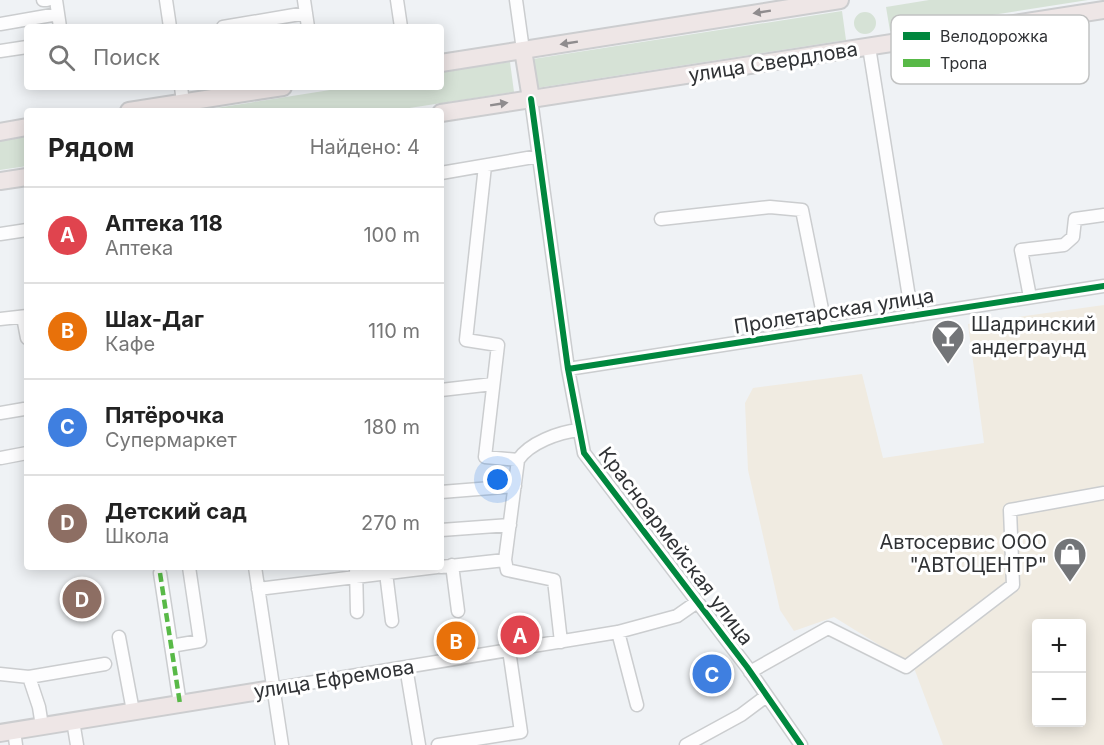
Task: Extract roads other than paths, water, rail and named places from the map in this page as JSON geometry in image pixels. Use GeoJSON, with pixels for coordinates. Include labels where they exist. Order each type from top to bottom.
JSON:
{"type":"FeatureCollection","features":[{"type":"Feature","properties":{"kind":"main road"},"geometry":{"type":"LineString","coordinates":[[444,63],[840,0]]}},
{"type":"Feature","properties":{"kind":"main road","name":"улица Свердлова"},"geometry":{"type":"LineString","coordinates":[[1072,15],[1104,10]]}},
{"type":"Feature","properties":{"kind":"main road","name":"улица Свердлова"},"geometry":{"type":"LineString","coordinates":[[444,113],[891,44]]}},
{"type":"Feature","properties":{"kind":"main road","name":"Красноармейская улица"},"geometry":{"type":"LineString","coordinates":[[524,50],[531,99]]}},
{"type":"Feature","properties":{"kind":"main road"},"geometry":{"type":"LineString","coordinates":[[144,108],[183,100],[261,90]]}},
{"type":"Feature","properties":{"kind":"main road"},"geometry":{"type":"LineString","coordinates":[[0,132],[24,128]]}},
{"type":"Feature","properties":{"kind":"main road"},"geometry":{"type":"LineString","coordinates":[[0,181],[24,177]]}},
{"type":"Feature","properties":{"kind":"main road","name":"улица Ефремова"},"geometry":{"type":"LineString","coordinates":[[10,736],[42,726],[272,689]]}},
{"type":"Feature","properties":{"kind":"street"},"geometry":{"type":"LineString","coordinates":[[0,24],[59,21],[56,0]]}},
{"type":"Feature","properties":{"kind":"street"},"geometry":{"type":"LineString","coordinates":[[166,0],[170,24]]}},
{"type":"Feature","properties":{"kind":"street"},"geometry":{"type":"LineString","coordinates":[[304,0],[308,24]]}},
{"type":"Feature","properties":{"kind":"street"},"geometry":{"type":"LineString","coordinates":[[397,0],[401,24]]}},
{"type":"Feature","properties":{"kind":"street","name":"Красноармейская улица"},"geometry":{"type":"LineString","coordinates":[[516,0],[524,50]]}},
{"type":"Feature","properties":{"kind":"street"},"geometry":{"type":"LineString","coordinates":[[241,24],[306,13]]}},
{"type":"Feature","properties":{"kind":"street"},"geometry":{"type":"LineString","coordinates":[[0,51],[24,47]]}},
{"type":"Feature","properties":{"kind":"street"},"geometry":{"type":"LineString","coordinates":[[869,47],[912,316]]}},
{"type":"Feature","properties":{"kind":"street","name":"Красноармейская улица"},"geometry":{"type":"LineString","coordinates":[[531,99],[568,369],[584,453],[593,468],[750,672],[765,697],[801,745]]}},
{"type":"Feature","properties":{"kind":"street"},"geometry":{"type":"LineString","coordinates":[[444,173],[538,156]]}},
{"type":"Feature","properties":{"kind":"street"},"geometry":{"type":"LineString","coordinates":[[485,166],[466,340],[498,345],[485,456],[518,460]]}},
{"type":"Feature","properties":{"kind":"street"},"geometry":{"type":"LineString","coordinates":[[661,219],[770,207],[802,210],[826,329]]}},
{"type":"Feature","properties":{"kind":"street"},"geometry":{"type":"LineString","coordinates":[[1030,297],[1021,250],[1064,245],[1073,237],[1075,219],[1104,215]]}},
{"type":"Feature","properties":{"kind":"street"},"geometry":{"type":"LineString","coordinates":[[0,234],[24,230]]}},
{"type":"Feature","properties":{"kind":"street","name":"Пролетарская улица"},"geometry":{"type":"LineString","coordinates":[[568,369],[1104,286]]}},
{"type":"Feature","properties":{"kind":"street"},"geometry":{"type":"LineString","coordinates":[[0,319],[24,317]]}},
{"type":"Feature","properties":{"kind":"street"},"geometry":{"type":"LineString","coordinates":[[444,390],[493,384]]}},
{"type":"Feature","properties":{"kind":"street"},"geometry":{"type":"LineString","coordinates":[[0,413],[24,409]]}},
{"type":"Feature","properties":{"kind":"street"},"geometry":{"type":"LineString","coordinates":[[561,642],[554,580],[507,570],[505,560],[518,460],[525,450],[569,431],[579,430]]}},
{"type":"Feature","properties":{"kind":"street"},"geometry":{"type":"LineString","coordinates":[[1,458],[24,454]]}},
{"type":"Feature","properties":{"kind":"street"},"geometry":{"type":"LineString","coordinates":[[444,492],[515,486]]}},
{"type":"Feature","properties":{"kind":"street"},"geometry":{"type":"LineString","coordinates":[[750,672],[828,628],[906,667],[1013,585],[1010,510],[1104,493]]}},
{"type":"Feature","properties":{"kind":"street"},"geometry":{"type":"LineString","coordinates":[[444,530],[510,525]]}},
{"type":"Feature","properties":{"kind":"street"},"geometry":{"type":"LineString","coordinates":[[458,611],[444,566],[505,560]]}},
{"type":"Feature","properties":{"kind":"street"},"geometry":{"type":"LineString","coordinates":[[171,646],[200,641],[189,570]]}},
{"type":"Feature","properties":{"kind":"street"},"geometry":{"type":"LineString","coordinates":[[255,570],[282,745]]}},
{"type":"Feature","properties":{"kind":"street"},"geometry":{"type":"LineString","coordinates":[[258,589],[334,573],[356,571],[386,573],[411,570]]}},
{"type":"Feature","properties":{"kind":"street"},"geometry":{"type":"LineString","coordinates":[[356,571],[357,612]]}},
{"type":"Feature","properties":{"kind":"street"},"geometry":{"type":"LineString","coordinates":[[160,573],[180,704]]}},
{"type":"Feature","properties":{"kind":"street"},"geometry":{"type":"LineString","coordinates":[[386,573],[392,621]]}},
{"type":"Feature","properties":{"kind":"street","name":"улица Ефремова"},"geometry":{"type":"LineString","coordinates":[[272,689],[618,632],[677,616],[697,602]]}},
{"type":"Feature","properties":{"kind":"street"},"geometry":{"type":"LineString","coordinates":[[618,632],[637,705]]}},
{"type":"Feature","properties":{"kind":"street"},"geometry":{"type":"LineString","coordinates":[[120,637],[133,711]]}},
{"type":"Feature","properties":{"kind":"street"},"geometry":{"type":"LineString","coordinates":[[438,745],[521,732],[509,650]]}},
{"type":"Feature","properties":{"kind":"street"},"geometry":{"type":"LineString","coordinates":[[0,674],[29,677],[105,664]]}},
{"type":"Feature","properties":{"kind":"street"},"geometry":{"type":"LineString","coordinates":[[406,667],[419,745]]}},
{"type":"Feature","properties":{"kind":"street"},"geometry":{"type":"LineString","coordinates":[[29,677],[39,707],[42,726]]}},
{"type":"Feature","properties":{"kind":"street"},"geometry":{"type":"LineString","coordinates":[[686,745],[741,715],[765,697]]}},
{"type":"Feature","properties":{"kind":"street"},"geometry":{"type":"LineString","coordinates":[[73,722],[77,745]]}},
{"type":"Feature","properties":{"kind":"place","name":"Шадринский андеграунд"},"geometry":{"type":"Point","coordinates":[948,365]}},
{"type":"Feature","properties":{"kind":"place","name":"Автосервис ООО \"АВТОЦЕНТР\""},"geometry":{"type":"Point","coordinates":[1070,583]}},
{"type":"Feature","properties":{"kind":"place","name":"Детский сад"},"geometry":{"type":"Point","coordinates":[82,599]}},
{"type":"Feature","properties":{"kind":"place","name":"Аптека 118"},"geometry":{"type":"Point","coordinates":[520,635]}},
{"type":"Feature","properties":{"kind":"place","name":"Шах-Даг"},"geometry":{"type":"Point","coordinates":[456,641]}},
{"type":"Feature","properties":{"kind":"place","name":"Пятёрочка"},"geometry":{"type":"Point","coordinates":[712,674]}}]}
